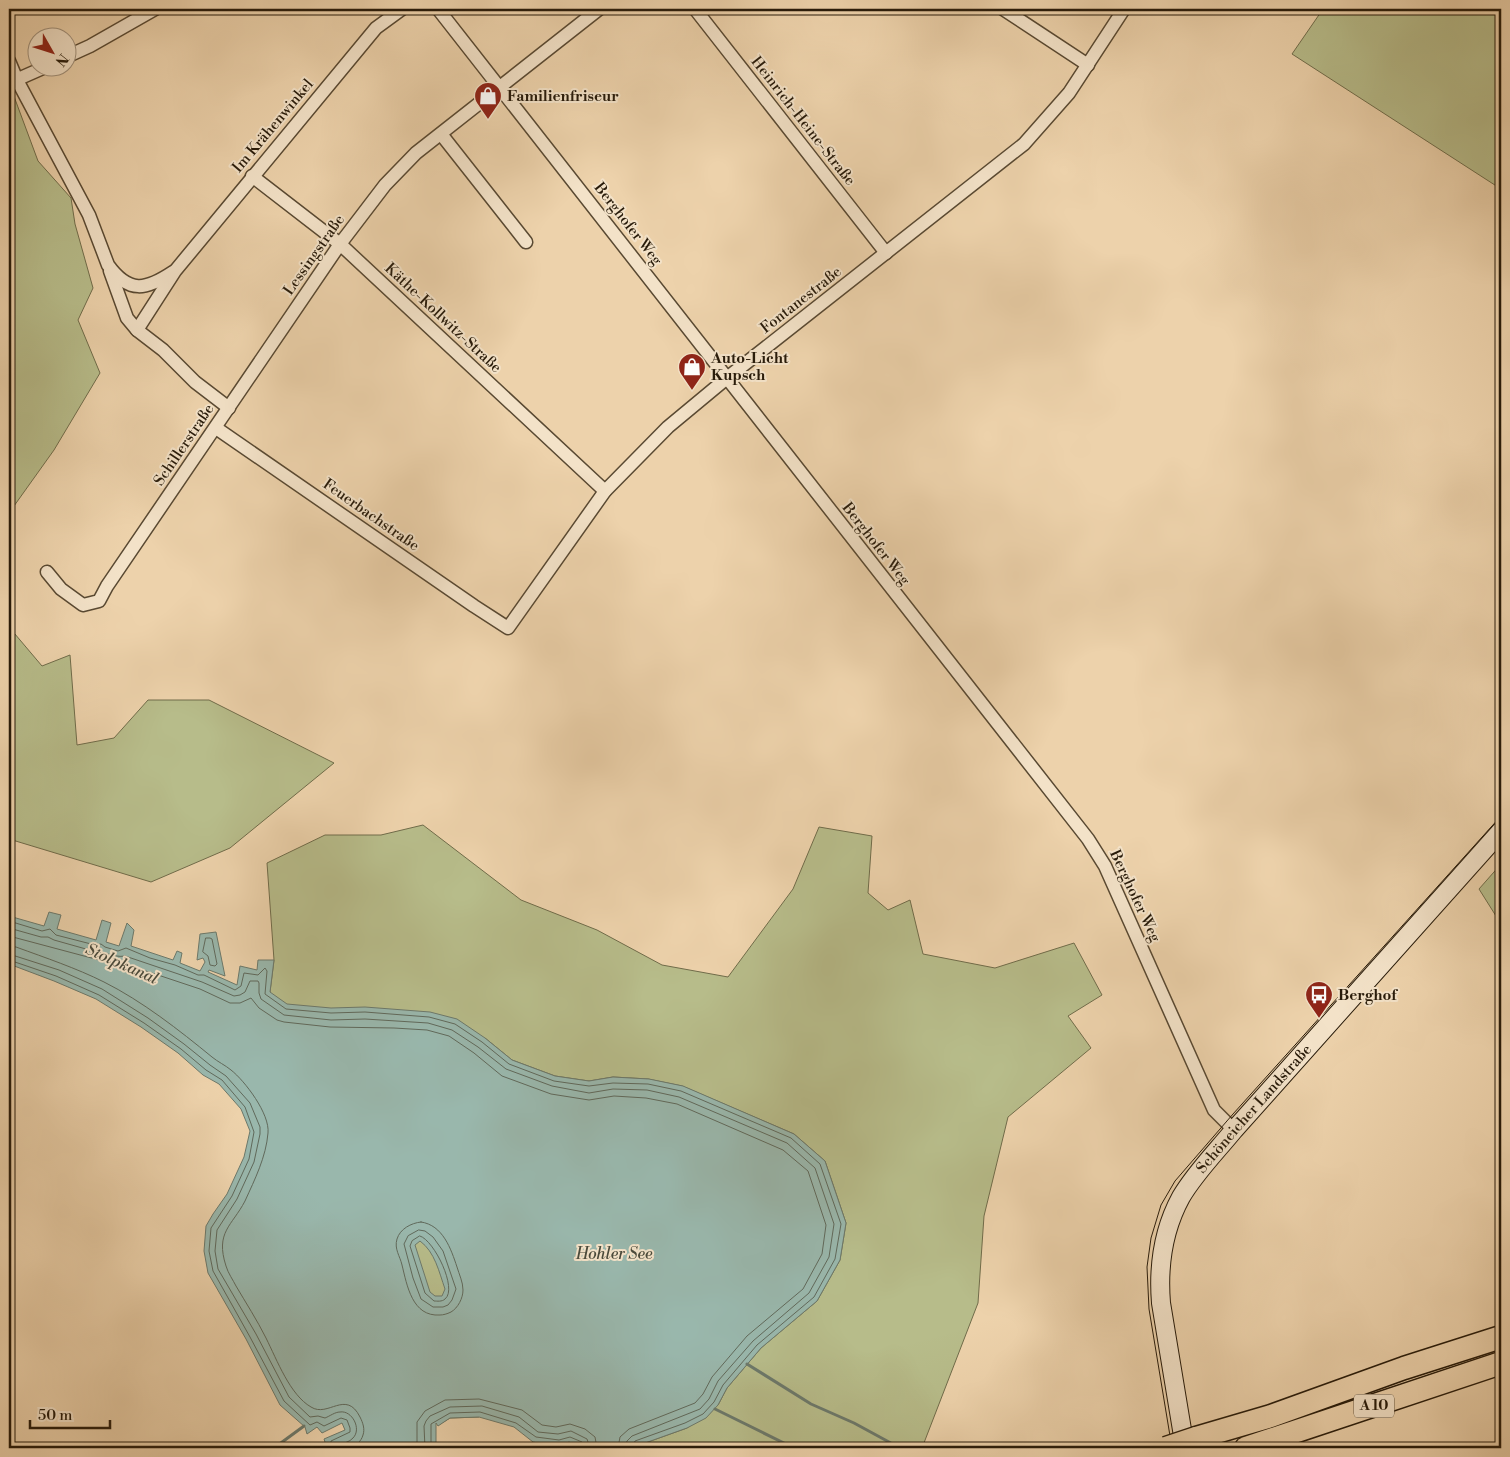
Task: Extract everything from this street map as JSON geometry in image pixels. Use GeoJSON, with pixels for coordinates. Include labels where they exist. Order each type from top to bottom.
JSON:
{"type":"FeatureCollection","features":[{"type":"Feature","properties":{"kind":"highway","name":"A 10"},"geometry":{"type":"LineString","coordinates":[[1166,1448],[1191,1443],[1404,1368],[1501,1337]]}},
{"type":"Feature","properties":{"kind":"highway","name":"A 10"},"geometry":{"type":"LineString","coordinates":[[1246,1448],[1501,1363]]}},
{"type":"Feature","properties":{"kind":"main road","name":"Schöneicher Landstraße"},"geometry":{"type":"LineString","coordinates":[[1191,1443],[1161,1303],[1159,1279],[1161,1256],[1166,1234],[1181,1197],[1234,1130],[1501,831]]}},
{"type":"Feature","properties":{"kind":"street"},"geometry":{"type":"LineString","coordinates":[[78,51],[156,9]]}},
{"type":"Feature","properties":{"kind":"street","name":"Im Krähenwinkel"},"geometry":{"type":"LineString","coordinates":[[137,330],[175,271],[252,176],[376,28],[402,9]]}},
{"type":"Feature","properties":{"kind":"street","name":"Berghofer Weg"},"geometry":{"type":"LineString","coordinates":[[438,9],[1088,839],[1105,866],[1214,1110],[1234,1130]]}},
{"type":"Feature","properties":{"kind":"street","name":"Lessingstraße"},"geometry":{"type":"LineString","coordinates":[[229,408],[340,244],[385,185],[416,153],[599,9]]}},
{"type":"Feature","properties":{"kind":"street","name":"Heinrich-Heine-Straße"},"geometry":{"type":"LineString","coordinates":[[695,9],[886,253]]}},
{"type":"Feature","properties":{"kind":"street"},"geometry":{"type":"LineString","coordinates":[[1003,9],[1088,65]]}},
{"type":"Feature","properties":{"kind":"street","name":"Fontanestraße"},"geometry":{"type":"LineString","coordinates":[[508,628],[605,491],[668,427],[727,378],[1024,144],[1069,93],[1124,9]]}},
{"type":"Feature","properties":{"kind":"street","name":"Im Krähenwinkel"},"geometry":{"type":"LineString","coordinates":[[9,61],[13,81],[49,139],[89,214],[108,265],[125,284],[138,287],[164,278],[175,271]]}},
{"type":"Feature","properties":{"kind":"street"},"geometry":{"type":"LineString","coordinates":[[13,81],[28,74]]}},
{"type":"Feature","properties":{"kind":"street"},"geometry":{"type":"LineString","coordinates":[[441,134],[526,242]]}},
{"type":"Feature","properties":{"kind":"street","name":"Käthe-Kollwitz-Straße"},"geometry":{"type":"LineString","coordinates":[[252,176],[340,244],[605,491]]}},
{"type":"Feature","properties":{"kind":"street"},"geometry":{"type":"LineString","coordinates":[[108,265],[128,318],[137,330]]}},
{"type":"Feature","properties":{"kind":"street","name":"Schillerstraße"},"geometry":{"type":"LineString","coordinates":[[47,572],[61,590],[83,605],[99,601],[107,586],[229,408],[195,382],[163,350],[137,330]]}},
{"type":"Feature","properties":{"kind":"street","name":"Feuerbachstraße"},"geometry":{"type":"LineString","coordinates":[[216,428],[508,628]]}},
{"type":"Feature","properties":{"kind":"green space"},"geometry":{"type":"Polygon","coordinates":[[[1323,9],[1501,9],[1501,189],[1292,54],[1323,9]]]}},
{"type":"Feature","properties":{"kind":"green space"},"geometry":{"type":"Polygon","coordinates":[[[12,91],[38,161],[71,198],[75,224],[93,288],[78,320],[100,373],[54,450],[9,513],[9,93],[12,91]]]}},
{"type":"Feature","properties":{"kind":"green space"},"geometry":{"type":"Polygon","coordinates":[[[9,627],[42,666],[70,655],[77,745],[114,738],[148,700],[209,700],[334,763],[230,848],[151,882],[9,839],[9,627]]]}},
{"type":"Feature","properties":{"kind":"green space"},"geometry":{"type":"Polygon","coordinates":[[[423,825],[521,900],[597,930],[662,965],[728,977],[793,889],[819,827],[872,836],[868,893],[888,910],[910,900],[923,954],[995,968],[1074,943],[1102,995],[1068,1016],[1091,1048],[1008,1117],[984,1216],[978,1303],[922,1448],[631,1448],[687,1428],[718,1405],[727,1388],[761,1348],[817,1301],[840,1260],[846,1223],[825,1161],[794,1134],[682,1086],[648,1079],[613,1077],[589,1081],[555,1076],[512,1060],[485,1038],[395,1092],[479,1417],[450,1418],[440,1424],[270,992],[274,960],[267,863],[325,835],[381,835],[423,825]]]}},
{"type":"Feature","properties":{"kind":"green space"},"geometry":{"type":"Polygon","coordinates":[[[1501,864],[1501,924],[1479,889],[1501,864]]]}},
{"type":"Feature","properties":{"kind":"water","name":"Hohler See"},"geometry":{"type":"Polygon","coordinates":[[[49,912],[61,915],[57,929],[96,940],[102,920],[111,923],[106,942],[119,946],[127,923],[134,930],[131,946],[173,960],[177,951],[182,953],[180,963],[200,971],[205,962],[203,958],[197,960],[200,934],[216,932],[225,976],[209,970],[208,972],[237,985],[240,966],[257,970],[258,960],[274,960],[270,992],[287,1004],[331,1008],[365,1007],[430,1012],[457,1019],[485,1038],[512,1060],[555,1076],[589,1081],[613,1077],[649,1079],[683,1086],[794,1134],[825,1161],[846,1223],[840,1260],[817,1301],[761,1348],[727,1388],[718,1405],[706,1418],[687,1428],[631,1448],[584,1448],[569,1442],[560,1445],[548,1445],[533,1442],[514,1427],[479,1417],[450,1418],[438,1426],[436,1423],[436,1448],[327,1448],[324,1439],[345,1430],[342,1423],[322,1433],[317,1427],[307,1434],[305,1427],[280,1405],[246,1339],[208,1273],[204,1251],[206,1226],[227,1194],[244,1157],[250,1131],[241,1109],[219,1084],[203,1075],[178,1053],[141,1027],[96,999],[9,964],[9,916],[44,926],[49,912]],[[420,1241],[415,1245],[430,1292],[435,1296],[442,1296],[445,1289],[441,1276],[433,1257],[420,1241]]]}},
{"type":"Feature","properties":{"kind":"waterway"},"geometry":{"type":"LineString","coordinates":[[747,1364],[811,1404],[854,1423],[900,1448]]}},
{"type":"Feature","properties":{"kind":"waterway"},"geometry":{"type":"LineString","coordinates":[[715,1409],[794,1448]]}},
{"type":"Feature","properties":{"kind":"waterway"},"geometry":{"type":"LineString","coordinates":[[274,1448],[304,1426]]}},
{"type":"Feature","properties":{"kind":"tram line"},"geometry":{"type":"LineString","coordinates":[[1172,1448],[1149,1309],[1147,1267],[1151,1238],[1161,1205],[1175,1181],[1233,1114],[1501,816]]}},
{"type":"Feature","properties":{"kind":"place","name":"Familienfriseur"},"geometry":{"type":"Point","coordinates":[488,120]}},
{"type":"Feature","properties":{"kind":"place","name":"Auto-Licht Kupsch"},"geometry":{"type":"Point","coordinates":[692,391]}},
{"type":"Feature","properties":{"kind":"place","name":"Berghof"},"geometry":{"type":"Point","coordinates":[1319,1019]}},
{"type":"Feature","properties":{"kind":"water label","name":"Stolpkanal"},"geometry":{"type":"Point","coordinates":[122,964]}}]}
